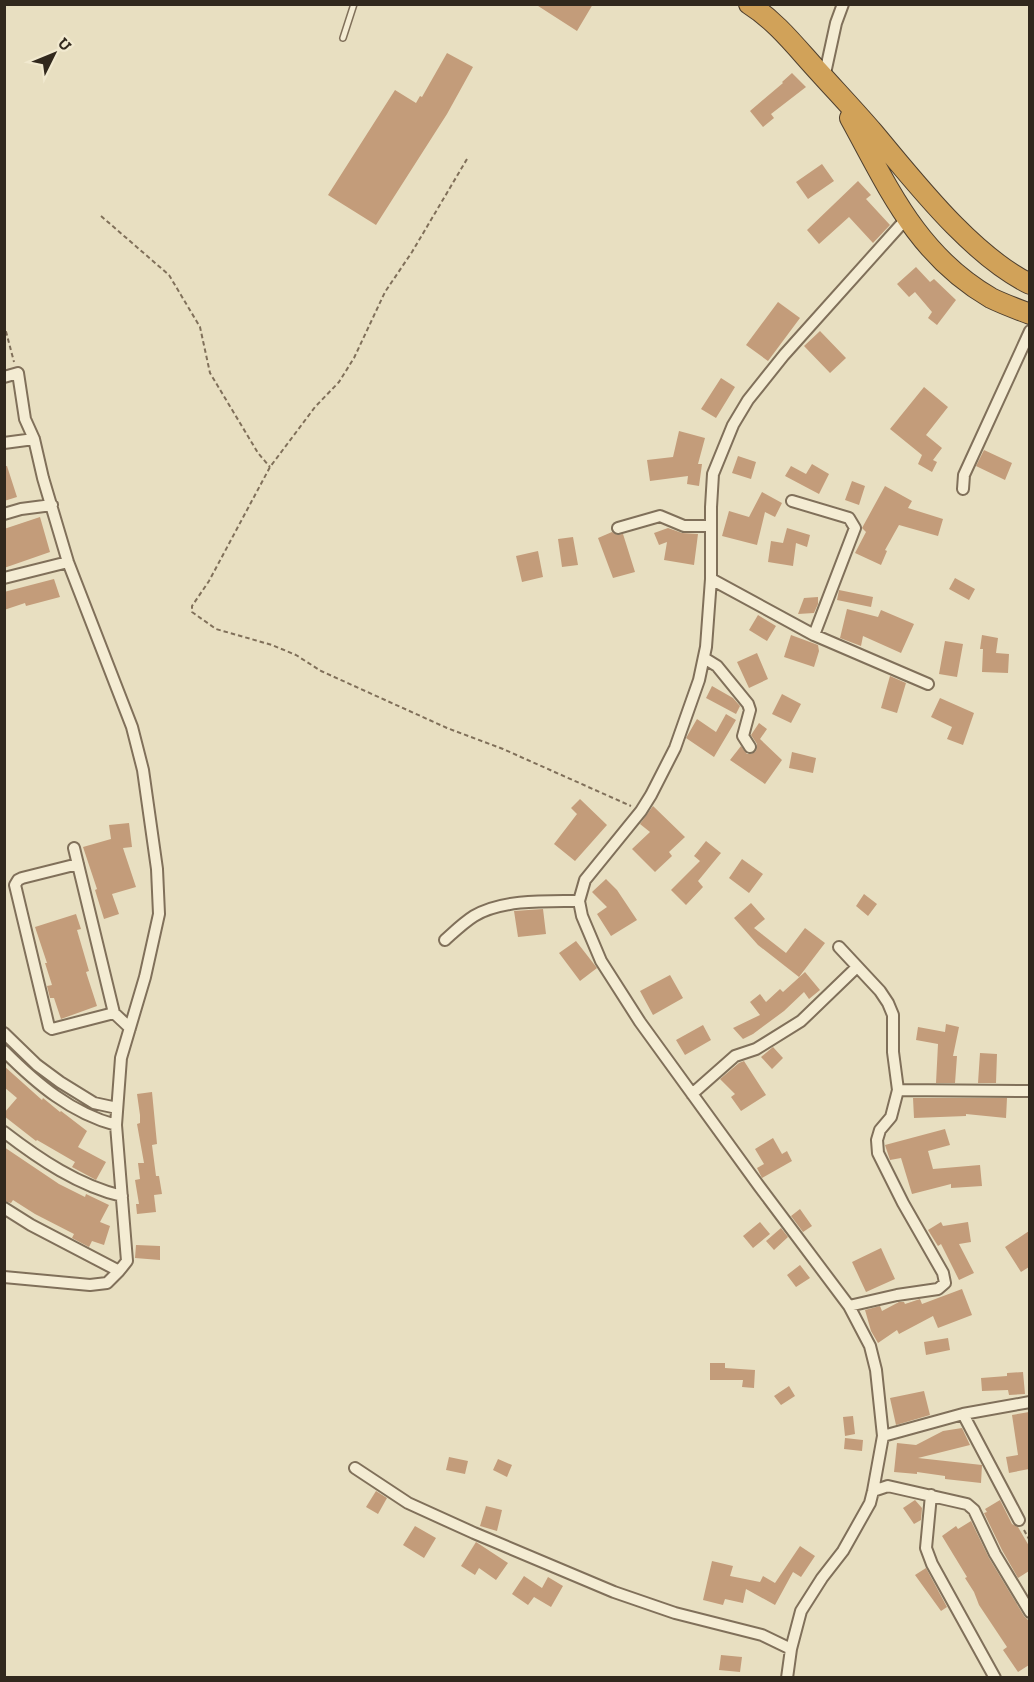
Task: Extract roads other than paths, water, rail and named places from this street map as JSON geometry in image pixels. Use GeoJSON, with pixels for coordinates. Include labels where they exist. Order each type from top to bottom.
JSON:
{"type":"FeatureCollection","features":[{"type":"Feature","properties":{"kind":"highway"},"geometry":{"type":"LineString","coordinates":[[748,4],[761,12],[786,36],[861,117],[930,198],[980,249],[1029,284]]}},
{"type":"Feature","properties":{"kind":"highway"},"geometry":{"type":"LineString","coordinates":[[829,83],[906,219],[945,265],[965,282],[993,299],[1029,314]]}},
{"type":"Feature","properties":{"kind":"street"},"geometry":{"type":"LineString","coordinates":[[829,83],[836,23],[843,4]]}},
{"type":"Feature","properties":{"kind":"street"},"geometry":{"type":"LineString","coordinates":[[787,1677],[791,1649],[801,1611],[843,1551],[870,1503],[883,1436],[876,1370],[870,1346],[849,1306],[640,1022],[601,961],[582,916],[579,901],[585,880],[641,811],[675,748],[699,680],[704,658],[711,579],[713,474],[733,425],[784,356],[906,219]]}},
{"type":"Feature","properties":{"kind":"street"},"geometry":{"type":"LineString","coordinates":[[963,489],[964,475],[1029,331]]}},
{"type":"Feature","properties":{"kind":"street"},"geometry":{"type":"LineString","coordinates":[[4,377],[18,374],[25,419],[34,439],[68,562],[132,727],[143,770],[157,869],[159,914],[145,977],[121,1058],[116,1125],[127,1261],[107,1283],[90,1285],[4,1277]]}},
{"type":"Feature","properties":{"kind":"street"},"geometry":{"type":"LineString","coordinates":[[4,444],[34,439]]}},
{"type":"Feature","properties":{"kind":"street"},"geometry":{"type":"LineString","coordinates":[[792,501],[849,518],[855,528],[814,635]]}},
{"type":"Feature","properties":{"kind":"street"},"geometry":{"type":"LineString","coordinates":[[4,514],[52,505]]}},
{"type":"Feature","properties":{"kind":"street"},"geometry":{"type":"LineString","coordinates":[[618,528],[660,516],[684,526],[711,526]]}},
{"type":"Feature","properties":{"kind":"street"},"geometry":{"type":"LineString","coordinates":[[4,578],[68,562]]}},
{"type":"Feature","properties":{"kind":"street"},"geometry":{"type":"LineString","coordinates":[[711,579],[814,635],[928,684]]}},
{"type":"Feature","properties":{"kind":"street"},"geometry":{"type":"LineString","coordinates":[[704,658],[717,666],[748,704],[750,710],[742,736],[750,747]]}},
{"type":"Feature","properties":{"kind":"street"},"geometry":{"type":"LineString","coordinates":[[74,848],[114,1013],[130,1028]]}},
{"type":"Feature","properties":{"kind":"street"},"geometry":{"type":"LineString","coordinates":[[78,864],[22,878],[15,885],[46,1016],[49,1027],[52,1029],[114,1013]]}},
{"type":"Feature","properties":{"kind":"street"},"geometry":{"type":"LineString","coordinates":[[445,939],[475,915],[507,904],[579,901]]}},
{"type":"Feature","properties":{"kind":"street"},"geometry":{"type":"LineString","coordinates":[[839,947],[880,991],[893,1015],[893,1052],[898,1090],[891,1117],[880,1130],[877,1140],[878,1153],[903,1203],[943,1273],[945,1283],[938,1288],[849,1306]]}},
{"type":"Feature","properties":{"kind":"street"},"geometry":{"type":"LineString","coordinates":[[692,1094],[735,1056],[756,1049],[801,1021],[857,967]]}},
{"type":"Feature","properties":{"kind":"street"},"geometry":{"type":"LineString","coordinates":[[5,1033],[37,1065],[60,1082],[94,1103],[117,1108]]}},
{"type":"Feature","properties":{"kind":"street"},"geometry":{"type":"LineString","coordinates":[[4,1051],[32,1079],[56,1097],[94,1119],[116,1125]]}},
{"type":"Feature","properties":{"kind":"street"},"geometry":{"type":"LineString","coordinates":[[898,1090],[1029,1091]]}},
{"type":"Feature","properties":{"kind":"street"},"geometry":{"type":"LineString","coordinates":[[4,1132],[57,1168],[101,1191],[122,1196]]}},
{"type":"Feature","properties":{"kind":"street"},"geometry":{"type":"LineString","coordinates":[[4,1208],[31,1225],[119,1271]]}},
{"type":"Feature","properties":{"kind":"street"},"geometry":{"type":"LineString","coordinates":[[883,1436],[963,1414],[1029,1402]]}},
{"type":"Feature","properties":{"kind":"street"},"geometry":{"type":"LineString","coordinates":[[963,1414],[1019,1520]]}},
{"type":"Feature","properties":{"kind":"street"},"geometry":{"type":"LineString","coordinates":[[355,1468],[408,1503],[614,1592],[675,1613],[762,1635],[791,1649]]}},
{"type":"Feature","properties":{"kind":"street"},"geometry":{"type":"LineString","coordinates":[[873,1491],[888,1486],[960,1501],[974,1510],[995,1554],[1029,1612]]}},
{"type":"Feature","properties":{"kind":"street"},"geometry":{"type":"LineString","coordinates":[[931,1495],[926,1548],[932,1564],[995,1677]]}},
{"type":"Feature","properties":{"kind":"lane"},"geometry":{"type":"LineString","coordinates":[[343,38],[354,4]]}}]}
